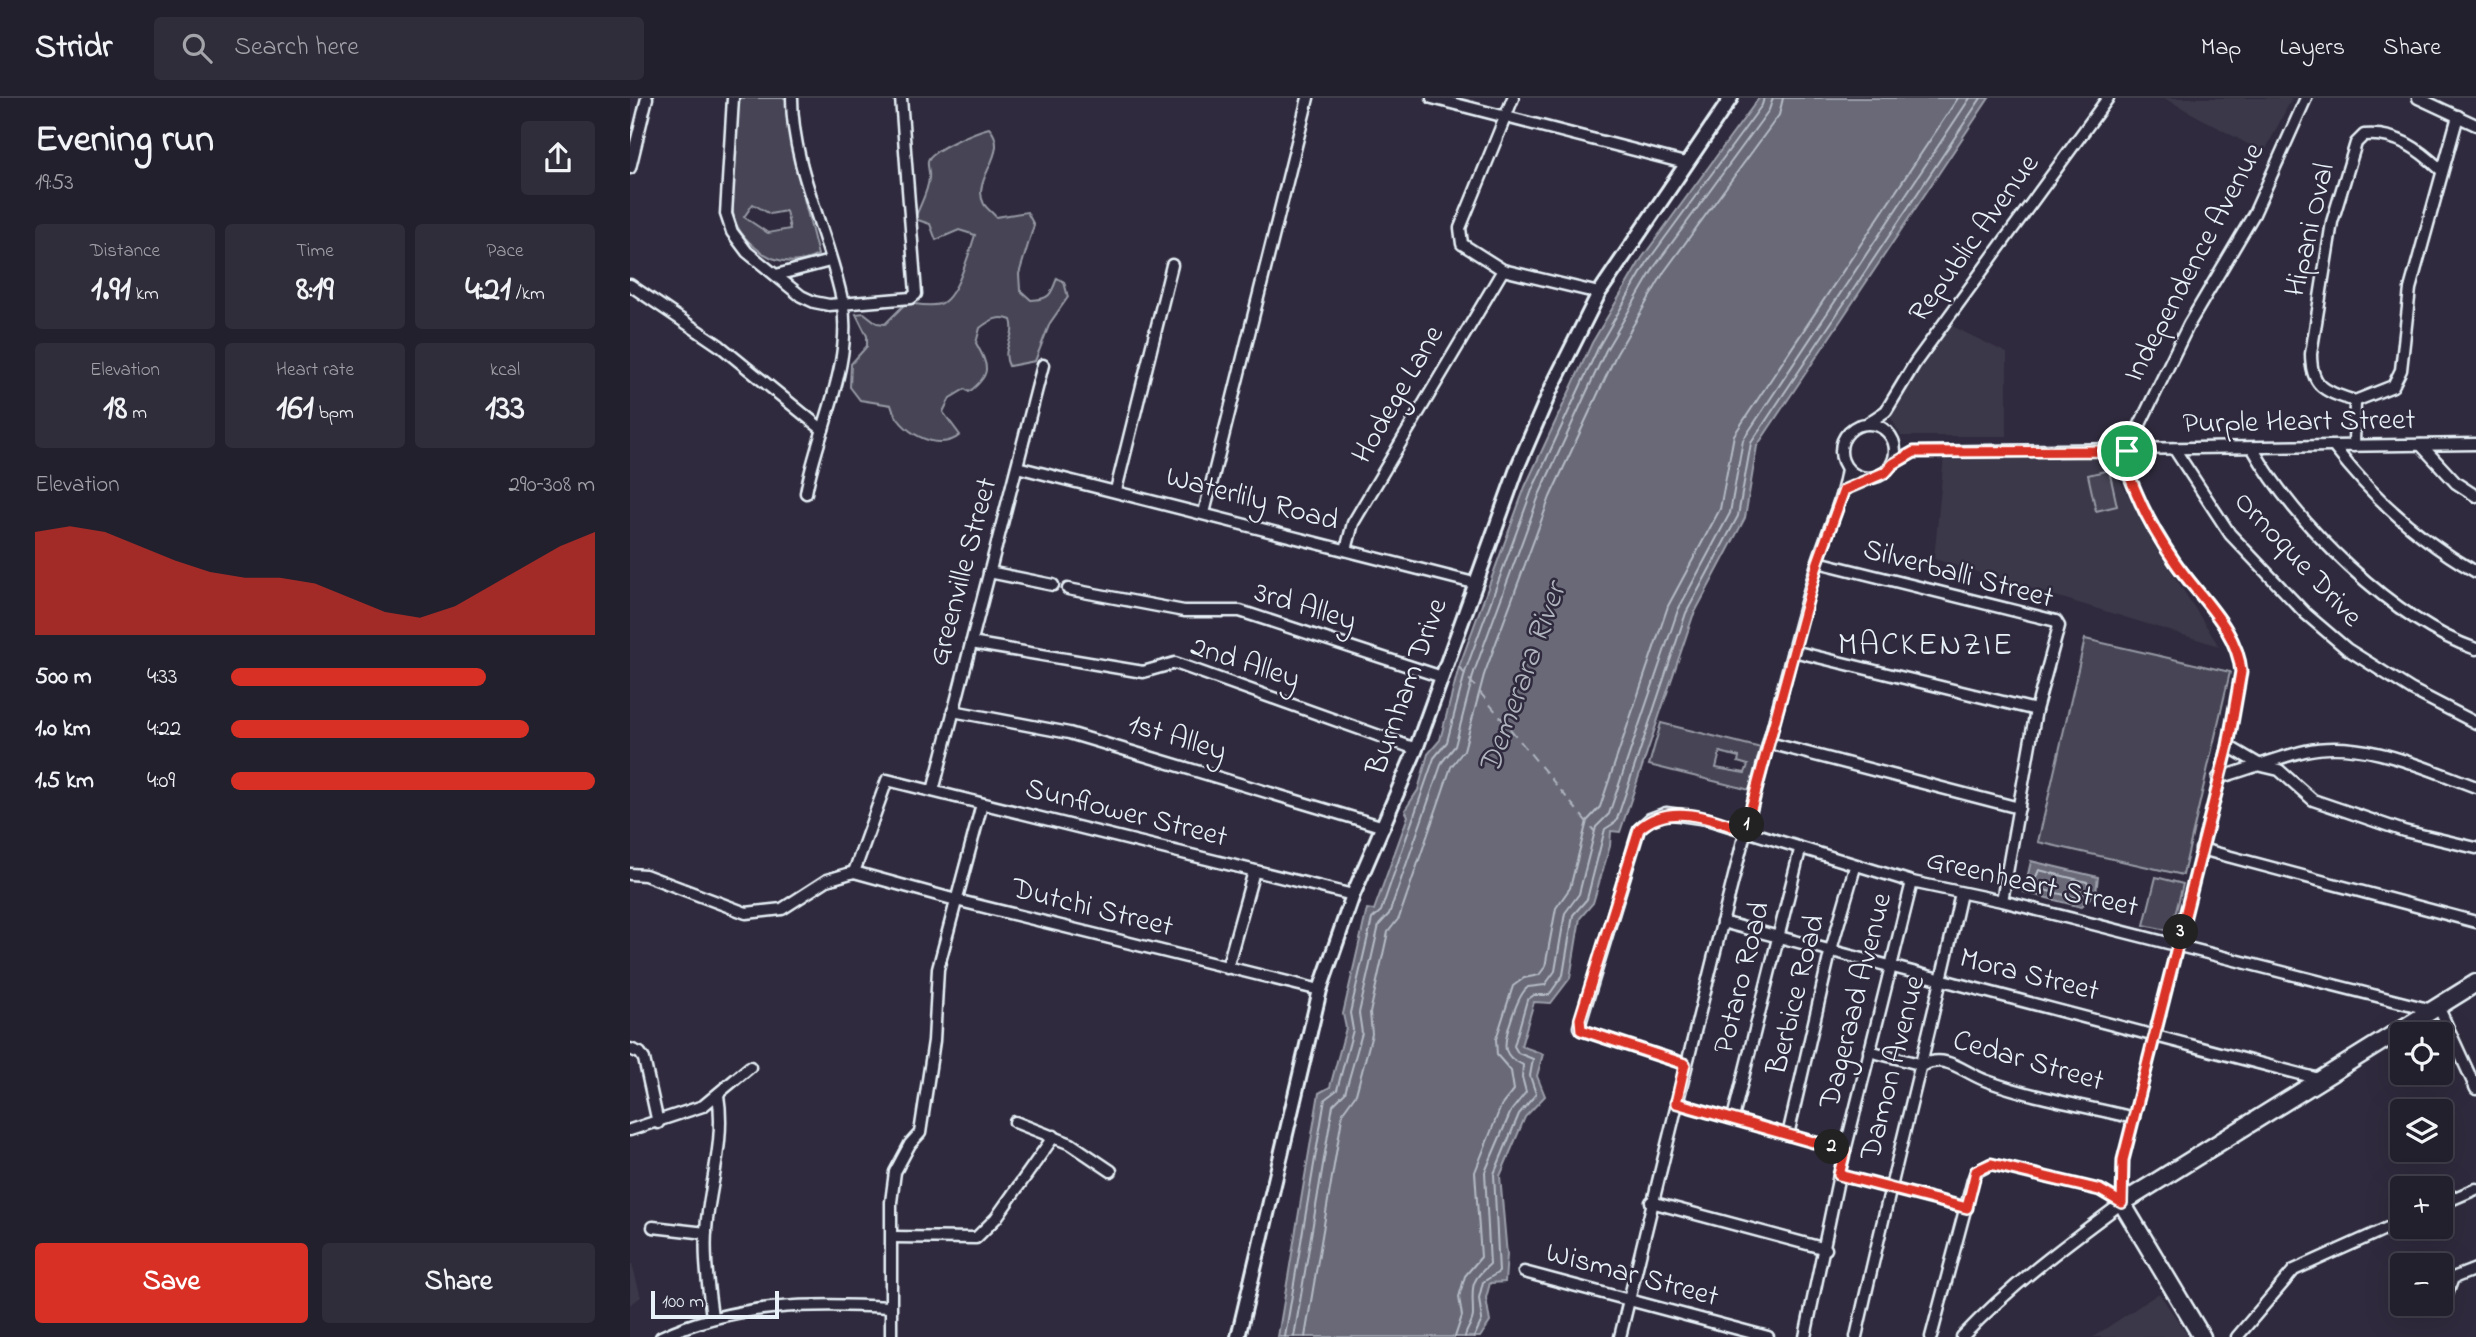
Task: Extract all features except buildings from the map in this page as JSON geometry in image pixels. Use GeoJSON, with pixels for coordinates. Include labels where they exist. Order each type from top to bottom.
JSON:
{"type":"FeatureCollection","features":[{"type":"Feature","properties":{"kind":"main road"},"geometry":{"type":"LineString","coordinates":[[2202,1337],[2122,1203],[2476,983]]}},
{"type":"Feature","properties":{"kind":"street"},"geometry":{"type":"LineString","coordinates":[[630,168],[647,98]]}},
{"type":"Feature","properties":{"kind":"street"},"geometry":{"type":"LineString","coordinates":[[733,98],[726,214],[732,232],[747,252],[776,275],[814,302],[829,305],[911,298],[916,293],[918,286],[901,98]]}},
{"type":"Feature","properties":{"kind":"street"},"geometry":{"type":"LineString","coordinates":[[792,98],[797,146],[842,302],[842,349],[836,391],[813,454],[806,493]]}},
{"type":"Feature","properties":{"kind":"street"},"geometry":{"type":"LineString","coordinates":[[1204,513],[1308,98]]}},
{"type":"Feature","properties":{"kind":"street"},"geometry":{"type":"LineString","coordinates":[[1432,98],[1685,163]]}},
{"type":"Feature","properties":{"kind":"street"},"geometry":{"type":"LineString","coordinates":[[1513,98],[1460,228],[1462,244],[1503,270],[1599,293]]}},
{"type":"Feature","properties":{"kind":"street","name":"Burnham Drive"},"geometry":{"type":"LineString","coordinates":[[1238,1337],[1320,990],[1353,895],[1416,749],[1474,583],[1552,387],[1599,293],[1731,98]]}},
{"type":"Feature","properties":{"kind":"street","name":"Republic Avenue"},"geometry":{"type":"LineString","coordinates":[[1868,424],[1886,411],[1916,363],[2108,98]]}},
{"type":"Feature","properties":{"kind":"street","name":"Independence Avenue"},"geometry":{"type":"LineString","coordinates":[[2127,451],[2189,324],[2254,214],[2306,98]]}},
{"type":"Feature","properties":{"kind":"street"},"geometry":{"type":"LineString","coordinates":[[2418,98],[2476,125]]}},
{"type":"Feature","properties":{"kind":"street"},"geometry":{"type":"LineString","coordinates":[[2354,446],[2355,401],[2393,386],[2401,370],[2410,289],[2458,116]]}},
{"type":"Feature","properties":{"kind":"street","name":"Hipani Oval"},"geometry":{"type":"LineString","coordinates":[[2355,401],[2332,393],[2315,382],[2311,374],[2311,354],[2332,222],[2357,143],[2364,135],[2382,133],[2419,149],[2441,170]]}},
{"type":"Feature","properties":{"kind":"street"},"geometry":{"type":"LineString","coordinates":[[776,275],[830,261]]}},
{"type":"Feature","properties":{"kind":"street"},"geometry":{"type":"LineString","coordinates":[[1116,490],[1172,265]]}},
{"type":"Feature","properties":{"kind":"street","name":"Hodege Lane"},"geometry":{"type":"LineString","coordinates":[[1346,550],[1353,523],[1503,270]]}},
{"type":"Feature","properties":{"kind":"street"},"geometry":{"type":"LineString","coordinates":[[630,285],[720,346],[823,430]]}},
{"type":"Feature","properties":{"kind":"street","name":"Greenville Street"},"geometry":{"type":"LineString","coordinates":[[933,791],[1043,365]]}},
{"type":"Feature","properties":{"kind":"street"},"geometry":{"type":"LineString","coordinates":[[1844,490],[1877,477],[1893,464],[1896,456],[1886,411]]}},
{"type":"Feature","properties":{"kind":"street"},"geometry":{"type":"LineString","coordinates":[[1877,477],[1856,476],[1847,469],[1842,460],[1843,440],[1849,431],[1868,424],[1914,452]]}},
{"type":"Feature","properties":{"kind":"street","name":"Purple Heart Street"},"geometry":{"type":"LineString","coordinates":[[1893,464],[1914,452],[2476,444]]}},
{"type":"Feature","properties":{"kind":"street"},"geometry":{"type":"LineString","coordinates":[[2421,446],[2456,483],[2476,496]]}},
{"type":"Feature","properties":{"kind":"street"},"geometry":{"type":"LineString","coordinates":[[2334,447],[2399,520],[2449,557],[2476,572]]}},
{"type":"Feature","properties":{"kind":"street"},"geometry":{"type":"LineString","coordinates":[[2253,449],[2264,468],[2319,538],[2359,575],[2425,624],[2476,649]]}},
{"type":"Feature","properties":{"kind":"street","name":"Ornoque Drive"},"geometry":{"type":"LineString","coordinates":[[2175,450],[2230,534],[2306,614],[2347,649],[2412,690],[2476,723]]}},
{"type":"Feature","properties":{"kind":"street"},"geometry":{"type":"LineString","coordinates":[[2122,1203],[2123,1160],[2228,746],[2241,672],[2236,648],[2228,631],[2175,562],[2143,509],[2125,465],[2127,451]]}},
{"type":"Feature","properties":{"kind":"street","name":"Waterlily Road"},"geometry":{"type":"LineString","coordinates":[[1017,467],[1474,583]]}},
{"type":"Feature","properties":{"kind":"street"},"geometry":{"type":"LineString","coordinates":[[1620,1337],[1685,1064],[1745,831],[1818,562],[1844,490],[1847,469]]}},
{"type":"Feature","properties":{"kind":"street","name":"Silverballi Street"},"geometry":{"type":"LineString","coordinates":[[1818,562],[2056,621],[2059,626],[2036,710],[2002,901]]}},
{"type":"Feature","properties":{"kind":"street"},"geometry":{"type":"LineString","coordinates":[[989,572],[1053,585]]}},
{"type":"Feature","properties":{"kind":"street","name":"3rd Alley"},"geometry":{"type":"LineString","coordinates":[[1068,589],[1184,611],[1240,611],[1441,677]]}},
{"type":"Feature","properties":{"kind":"street","name":"2nd Alley"},"geometry":{"type":"LineString","coordinates":[[971,643],[1143,672],[1175,663],[1416,749]]}},
{"type":"Feature","properties":{"kind":"street"},"geometry":{"type":"LineString","coordinates":[[1793,651],[2036,710]]}},
{"type":"Feature","properties":{"kind":"street","name":"1st Alley"},"geometry":{"type":"LineString","coordinates":[[953,711],[1069,733],[1384,827]]}},
{"type":"Feature","properties":{"kind":"street"},"geometry":{"type":"LineString","coordinates":[[1769,743],[2019,807]]}},
{"type":"Feature","properties":{"kind":"street"},"geometry":{"type":"LineString","coordinates":[[2228,746],[2262,766],[2278,770],[2313,800],[2332,808],[2404,831],[2476,848]]}},
{"type":"Feature","properties":{"kind":"street"},"geometry":{"type":"LineString","coordinates":[[2218,778],[2305,751],[2340,749],[2402,760],[2476,787]]}},
{"type":"Feature","properties":{"kind":"street","name":"Sunflower Street"},"geometry":{"type":"LineString","coordinates":[[854,872],[887,780],[1353,895]]}},
{"type":"Feature","properties":{"kind":"street"},"geometry":{"type":"LineString","coordinates":[[891,1337],[895,1172],[910,1144],[920,1133],[934,1041],[938,969],[982,804]]}},
{"type":"Feature","properties":{"kind":"street","name":"Greenheart Street"},"geometry":{"type":"LineString","coordinates":[[1685,1064],[1581,1030],[1580,1019],[1639,829],[1650,819],[1666,813],[1707,819],[1800,850],[1912,882],[2002,901],[2435,1008]]}},
{"type":"Feature","properties":{"kind":"street"},"geometry":{"type":"LineString","coordinates":[[2201,849],[2476,922]]}},
{"type":"Feature","properties":{"kind":"street","name":"Potaro Road"},"geometry":{"type":"LineString","coordinates":[[1732,1118],[1800,850]]}},
{"type":"Feature","properties":{"kind":"street","name":"Berbice Road"},"geometry":{"type":"LineString","coordinates":[[1788,1135],[1830,953],[1855,866]]}},
{"type":"Feature","properties":{"kind":"street"},"geometry":{"type":"LineString","coordinates":[[1227,968],[1254,871]]}},
{"type":"Feature","properties":{"kind":"street"},"geometry":{"type":"LineString","coordinates":[[630,874],[645,875],[746,913],[782,909],[827,880],[854,872]]}},
{"type":"Feature","properties":{"kind":"street","name":"Dutchi Street"},"geometry":{"type":"LineString","coordinates":[[854,872],[956,901],[1320,990]]}},
{"type":"Feature","properties":{"kind":"street","name":"Dageraad Avenue"},"geometry":{"type":"LineString","coordinates":[[1805,1337],[1826,1249],[1839,1175],[1912,882]]}},
{"type":"Feature","properties":{"kind":"street","name":"Damon Avenue"},"geometry":{"type":"LineString","coordinates":[[1856,1337],[1889,1189],[1923,1066],[1961,893]]}},
{"type":"Feature","properties":{"kind":"street","name":"Mora Street"},"geometry":{"type":"LineString","coordinates":[[1722,922],[1830,953],[2156,1034],[2323,1080]]}},
{"type":"Feature","properties":{"kind":"street"},"geometry":{"type":"LineString","coordinates":[[2435,1008],[2476,1089]]}},
{"type":"Feature","properties":{"kind":"street"},"geometry":{"type":"LineString","coordinates":[[630,1049],[640,1053],[644,1059],[658,1123]]}},
{"type":"Feature","properties":{"kind":"street","name":"Cedar Street"},"geometry":{"type":"LineString","coordinates":[[1869,1051],[1923,1066],[1933,1060],[1943,1060],[1987,1081],[2134,1118]]}},
{"type":"Feature","properties":{"kind":"street"},"geometry":{"type":"LineString","coordinates":[[630,1130],[703,1106],[719,1096],[750,1067]]}},
{"type":"Feature","properties":{"kind":"street"},"geometry":{"type":"LineString","coordinates":[[712,1317],[706,1233],[721,1132],[719,1096]]}},
{"type":"Feature","properties":{"kind":"street"},"geometry":{"type":"LineString","coordinates":[[1676,1103],[1845,1151]]}},
{"type":"Feature","properties":{"kind":"street"},"geometry":{"type":"LineString","coordinates":[[1015,1122],[1054,1136],[1111,1171]]}},
{"type":"Feature","properties":{"kind":"street"},"geometry":{"type":"LineString","coordinates":[[892,1237],[976,1238],[996,1218],[1054,1136]]}},
{"type":"Feature","properties":{"kind":"street"},"geometry":{"type":"LineString","coordinates":[[1931,1337],[1976,1171],[1991,1164],[2100,1190],[2122,1203]]}},
{"type":"Feature","properties":{"kind":"street"},"geometry":{"type":"LineString","coordinates":[[1839,1175],[1967,1208]]}},
{"type":"Feature","properties":{"kind":"street"},"geometry":{"type":"LineString","coordinates":[[2453,1199],[2476,1189]]}},
{"type":"Feature","properties":{"kind":"street"},"geometry":{"type":"LineString","coordinates":[[1651,1202],[1826,1249]]}},
{"type":"Feature","properties":{"kind":"street"},"geometry":{"type":"LineString","coordinates":[[1962,1337],[1992,1305],[2047,1258],[2122,1203]]}},
{"type":"Feature","properties":{"kind":"street"},"geometry":{"type":"LineString","coordinates":[[653,1227],[706,1233]]}},
{"type":"Feature","properties":{"kind":"street"},"geometry":{"type":"LineString","coordinates":[[2236,1337],[2294,1270],[2390,1227]]}},
{"type":"Feature","properties":{"kind":"street"},"geometry":{"type":"LineString","coordinates":[[2453,1278],[2476,1269]]}},
{"type":"Feature","properties":{"kind":"street","name":"Wismar Street"},"geometry":{"type":"LineString","coordinates":[[1524,1272],[1768,1337]]}},
{"type":"Feature","properties":{"kind":"street"},"geometry":{"type":"LineString","coordinates":[[661,1337],[712,1317],[774,1307],[822,1304],[890,1307]]}},
{"type":"Feature","properties":{"kind":"shaded area"},"geometry":{"type":"Polygon","coordinates":[[[739,98],[786,98],[791,146],[818,255],[796,262],[772,258],[750,243],[737,227],[732,195],[739,98]],[[753,204],[744,217],[768,233],[790,229],[786,211],[770,214],[753,204]]]}},
{"type":"Feature","properties":{"kind":"shaded area"},"geometry":{"type":"Polygon","coordinates":[[[2164,98],[2292,98],[2264,153],[2164,98]]]}},
{"type":"Feature","properties":{"kind":"shaded area"},"geometry":{"type":"Polygon","coordinates":[[[989,128],[995,137],[996,146],[982,185],[984,204],[996,217],[1027,212],[1034,225],[1019,274],[1020,290],[1031,300],[1042,299],[1051,292],[1057,278],[1064,282],[1068,297],[1050,323],[1035,361],[1009,366],[1006,354],[1012,332],[1011,320],[995,319],[980,328],[976,343],[986,364],[985,375],[969,392],[965,389],[950,398],[943,412],[960,435],[941,442],[930,441],[910,431],[895,415],[891,405],[860,400],[850,387],[851,364],[867,346],[867,336],[856,314],[864,313],[877,323],[885,324],[906,303],[936,305],[952,293],[962,274],[975,235],[959,230],[936,240],[930,224],[915,219],[928,184],[928,161],[945,147],[989,128]]]}},
{"type":"Feature","properties":{"kind":"shaded area"},"geometry":{"type":"Polygon","coordinates":[[[1950,325],[2007,353],[2007,436],[1901,436],[1891,418],[1912,375],[1950,325]]]}},
{"type":"Feature","properties":{"kind":"shaded area"},"geometry":{"type":"Polygon","coordinates":[[[2107,455],[2155,546],[2219,646],[1934,559],[1944,456],[2107,455]]]}},
{"type":"Feature","properties":{"kind":"shaded area"},"geometry":{"type":"Polygon","coordinates":[[[2109,470],[2117,506],[2096,511],[2088,475],[2109,470]]]}},
{"type":"Feature","properties":{"kind":"shaded area"},"geometry":{"type":"Polygon","coordinates":[[[2085,639],[2230,672],[2183,875],[2038,842],[2085,639]]]}},
{"type":"Feature","properties":{"kind":"shaded area"},"geometry":{"type":"Polygon","coordinates":[[[1661,723],[1761,748],[1750,790],[1649,765],[1661,723]],[[1720,752],[1716,768],[1745,773],[1748,765],[1738,762],[1739,757],[1720,752]]]}},
{"type":"Feature","properties":{"kind":"shaded area"},"geometry":{"type":"Polygon","coordinates":[[[2156,877],[2183,884],[2171,931],[2144,925],[2156,877]]]}},
{"type":"Feature","properties":{"kind":"shaded area"},"geometry":{"type":"Polygon","coordinates":[[[630,1256],[641,1297],[630,1305],[630,1256]]]}},
{"type":"Feature","properties":{"kind":"shaded area"},"geometry":{"type":"Polygon","coordinates":[[[2159,1293],[2189,1337],[2093,1337],[2159,1293]]]}},
{"type":"Feature","properties":{"kind":"water","name":"Demerara River"},"geometry":{"type":"Polygon","coordinates":[[[1759,98],[1989,98],[1757,446],[1745,518],[1693,616],[1620,832],[1611,831],[1610,846],[1593,903],[1580,918],[1570,978],[1551,1003],[1534,1002],[1521,1046],[1543,1054],[1537,1076],[1545,1096],[1525,1117],[1500,1176],[1507,1255],[1505,1282],[1490,1283],[1486,1298],[1490,1322],[1480,1337],[1278,1337],[1319,1093],[1330,1087],[1346,1028],[1343,1014],[1367,909],[1374,910],[1408,816],[1405,810],[1418,790],[1428,754],[1440,740],[1459,667],[1525,487],[1592,343],[1642,258],[1759,98]]]}},
{"type":"Feature","properties":{"kind":"water"},"geometry":{"type":"Polygon","coordinates":[[[2031,861],[2098,877],[2096,892],[2081,907],[2024,892],[2031,861]]]}},
{"type":"Feature","properties":{"kind":"ferry route"},"geometry":{"type":"LineString","coordinates":[[1459,667],[1595,832]]}},
{"type":"Feature","properties":{"kind":"district","name":"MACKENZIE"},"geometry":{"type":"Point","coordinates":[1926,646]}},
{"type":"Feature","properties":{"kind":"route"},"geometry":{"type":"LineString","coordinates":[[2127,451],[2125,465],[2143,509],[2175,562],[2228,631],[2236,648],[2241,672],[2228,746],[2123,1160],[2122,1203],[2100,1190],[1991,1164],[1976,1171],[1967,1208],[1839,1175],[1845,1151],[1676,1103],[1685,1064],[1581,1030],[1580,1019],[1639,829],[1650,819],[1666,813],[1707,819],[1745,831],[1818,562],[1834,516],[1841,505],[1844,490],[1877,477],[1914,452],[2127,451]]}}]}
